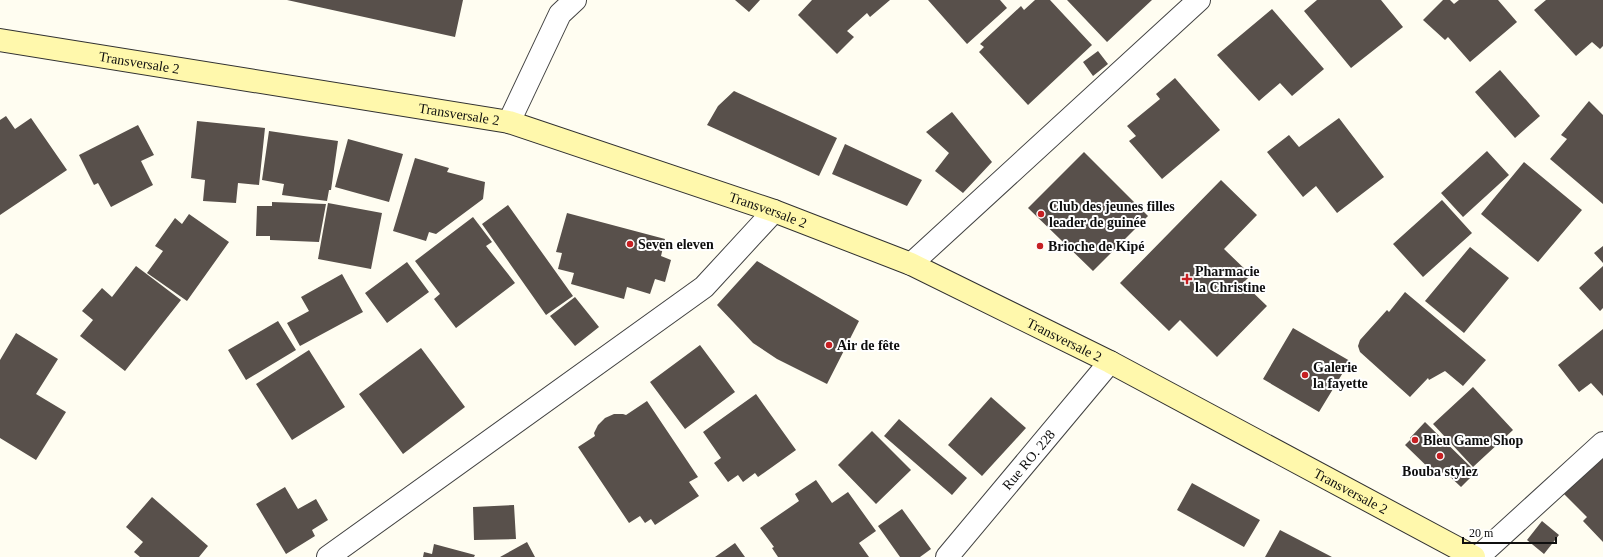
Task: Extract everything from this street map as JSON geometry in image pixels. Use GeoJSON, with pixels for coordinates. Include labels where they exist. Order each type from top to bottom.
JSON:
{"type":"FeatureCollection","features":[{"type":"Feature","properties":{"kind":"main road","name":"Transversale 2"},"geometry":{"type":"LineString","coordinates":[[0,40],[509,122],[774,212],[911,264],[1110,362],[1474,557]]}},
{"type":"Feature","properties":{"kind":"street"},"geometry":{"type":"LineString","coordinates":[[509,122],[560,14],[574,0]]}},
{"type":"Feature","properties":{"kind":"street"},"geometry":{"type":"LineString","coordinates":[[911,264],[1200,0]]}},
{"type":"Feature","properties":{"kind":"street"},"geometry":{"type":"LineString","coordinates":[[328,557],[704,287],[774,212]]}},
{"type":"Feature","properties":{"kind":"street","name":"Rue RO. 228"},"geometry":{"type":"LineString","coordinates":[[947,557],[1110,362]]}},
{"type":"Feature","properties":{"kind":"street"},"geometry":{"type":"LineString","coordinates":[[1478,557],[1603,442]]}},
{"type":"Feature","properties":{"kind":"building"},"geometry":{"type":"Polygon","coordinates":[[[287,0],[463,0],[455,37],[287,0]]]}},
{"type":"Feature","properties":{"kind":"building"},"geometry":{"type":"Polygon","coordinates":[[[735,0],[760,0],[749,12],[735,0]]]}},
{"type":"Feature","properties":{"kind":"building"},"geometry":{"type":"Polygon","coordinates":[[[812,0],[890,0],[870,17],[867,13],[847,31],[854,37],[837,54],[798,15],[812,0]]]}},
{"type":"Feature","properties":{"kind":"building"},"geometry":{"type":"Polygon","coordinates":[[[928,0],[1000,0],[1007,8],[967,44],[928,0]]]}},
{"type":"Feature","properties":{"kind":"building"},"geometry":{"type":"Polygon","coordinates":[[[1035,0],[1050,0],[1092,45],[1028,105],[979,52],[984,47],[980,44],[1021,6],[1024,10],[1035,0]]]}},
{"type":"Feature","properties":{"kind":"building"},"geometry":{"type":"Polygon","coordinates":[[[1067,0],[1152,0],[1107,42],[1067,0]]]}},
{"type":"Feature","properties":{"kind":"building"},"geometry":{"type":"Polygon","coordinates":[[[1317,0],[1381,0],[1403,27],[1351,68],[1304,11],[1317,0]]]}},
{"type":"Feature","properties":{"kind":"building"},"geometry":{"type":"Polygon","coordinates":[[[1443,0],[1450,0],[1454,4],[1459,0],[1498,0],[1517,22],[1470,62],[1448,37],[1445,40],[1423,20],[1443,0]]]}},
{"type":"Feature","properties":{"kind":"building"},"geometry":{"type":"Polygon","coordinates":[[[1546,0],[1603,0],[1603,46],[1600,49],[1592,42],[1576,56],[1534,10],[1546,0]]]}},
{"type":"Feature","properties":{"kind":"building"},"geometry":{"type":"Polygon","coordinates":[[[1272,9],[1324,69],[1292,96],[1280,83],[1259,101],[1217,55],[1272,9]]]}},
{"type":"Feature","properties":{"kind":"building"},"geometry":{"type":"Polygon","coordinates":[[[1098,51],[1108,64],[1093,76],[1083,62],[1098,51]]]}},
{"type":"Feature","properties":{"kind":"building"},"geometry":{"type":"Polygon","coordinates":[[[1500,70],[1540,116],[1515,138],[1475,92],[1500,70]]]}},
{"type":"Feature","properties":{"kind":"building"},"geometry":{"type":"Polygon","coordinates":[[[1175,78],[1220,130],[1162,179],[1129,141],[1136,136],[1127,126],[1160,99],[1156,94],[1175,78]]]}},
{"type":"Feature","properties":{"kind":"building"},"geometry":{"type":"Polygon","coordinates":[[[734,91],[837,138],[819,176],[707,125],[718,106],[734,91]]]}},
{"type":"Feature","properties":{"kind":"building"},"geometry":{"type":"Polygon","coordinates":[[[1589,101],[1603,115],[1603,204],[1550,159],[1567,139],[1561,135],[1589,101]]]}},
{"type":"Feature","properties":{"kind":"building"},"geometry":{"type":"Polygon","coordinates":[[[952,112],[992,162],[963,193],[935,171],[949,153],[926,132],[952,112]]]}},
{"type":"Feature","properties":{"kind":"building"},"geometry":{"type":"Polygon","coordinates":[[[6,116],[15,129],[31,118],[67,170],[0,215],[0,120],[6,116]]]}},
{"type":"Feature","properties":{"kind":"building"},"geometry":{"type":"Polygon","coordinates":[[[1339,118],[1384,177],[1337,213],[1316,186],[1303,197],[1267,152],[1289,135],[1299,147],[1339,118]]]}},
{"type":"Feature","properties":{"kind":"building"},"geometry":{"type":"Polygon","coordinates":[[[197,121],[265,128],[259,185],[238,183],[236,203],[203,201],[205,180],[191,178],[197,121]]]}},
{"type":"Feature","properties":{"kind":"building"},"geometry":{"type":"Polygon","coordinates":[[[138,125],[154,155],[141,161],[153,185],[111,207],[98,183],[94,185],[79,155],[138,125]]]}},
{"type":"Feature","properties":{"kind":"building"},"geometry":{"type":"Polygon","coordinates":[[[269,131],[338,141],[331,190],[329,190],[327,201],[282,195],[284,184],[262,180],[269,131]]]}},
{"type":"Feature","properties":{"kind":"building"},"geometry":{"type":"Polygon","coordinates":[[[348,139],[403,154],[389,202],[335,187],[348,139]]]}},
{"type":"Feature","properties":{"kind":"building"},"geometry":{"type":"Polygon","coordinates":[[[845,144],[922,180],[907,206],[832,174],[845,144]]]}},
{"type":"Feature","properties":{"kind":"building"},"geometry":{"type":"Polygon","coordinates":[[[1487,151],[1509,175],[1463,217],[1441,193],[1487,151]]]}},
{"type":"Feature","properties":{"kind":"building"},"geometry":{"type":"Polygon","coordinates":[[[1084,152],[1148,216],[1093,271],[1028,208],[1084,152]]]}},
{"type":"Feature","properties":{"kind":"building"},"geometry":{"type":"Polygon","coordinates":[[[415,158],[449,168],[447,172],[485,182],[483,199],[436,234],[429,232],[426,241],[393,231],[415,158]]]}},
{"type":"Feature","properties":{"kind":"building"},"geometry":{"type":"Polygon","coordinates":[[[1524,162],[1582,210],[1538,262],[1481,214],[1524,162]]]}},
{"type":"Feature","properties":{"kind":"building"},"geometry":{"type":"Polygon","coordinates":[[[1221,180],[1257,215],[1224,249],[1251,275],[1243,283],[1267,306],[1217,357],[1180,320],[1169,331],[1120,283],[1221,180]]]}},
{"type":"Feature","properties":{"kind":"building"},"geometry":{"type":"Polygon","coordinates":[[[1442,200],[1472,233],[1423,277],[1393,244],[1442,200]]]}},
{"type":"Feature","properties":{"kind":"building"},"geometry":{"type":"Polygon","coordinates":[[[272,202],[326,204],[319,242],[270,240],[270,236],[256,236],[257,206],[272,206],[272,202]]]}},
{"type":"Feature","properties":{"kind":"building"},"geometry":{"type":"Polygon","coordinates":[[[328,203],[382,213],[371,269],[318,259],[328,203]]]}},
{"type":"Feature","properties":{"kind":"building"},"geometry":{"type":"Polygon","coordinates":[[[508,205],[573,296],[546,315],[482,224],[508,205]]]}},
{"type":"Feature","properties":{"kind":"building"},"geometry":{"type":"Polygon","coordinates":[[[567,213],[665,239],[661,256],[671,260],[665,282],[655,279],[650,294],[627,287],[624,299],[571,284],[574,273],[558,269],[562,253],[556,252],[567,213]]]}},
{"type":"Feature","properties":{"kind":"building"},"geometry":{"type":"Polygon","coordinates":[[[189,214],[229,242],[187,301],[147,273],[163,251],[155,246],[175,218],[182,224],[189,214]]]}},
{"type":"Feature","properties":{"kind":"building"},"geometry":{"type":"Polygon","coordinates":[[[473,217],[492,242],[486,246],[515,283],[456,328],[434,299],[440,294],[415,261],[473,217]]]}},
{"type":"Feature","properties":{"kind":"building"},"geometry":{"type":"Polygon","coordinates":[[[1603,246],[1603,263],[1594,253],[1603,246]]]}},
{"type":"Feature","properties":{"kind":"building"},"geometry":{"type":"Polygon","coordinates":[[[1470,247],[1509,278],[1464,333],[1425,301],[1470,247]]]}},
{"type":"Feature","properties":{"kind":"building"},"geometry":{"type":"Polygon","coordinates":[[[757,261],[859,321],[827,384],[777,359],[753,343],[717,305],[757,261]]]}},
{"type":"Feature","properties":{"kind":"building"},"geometry":{"type":"Polygon","coordinates":[[[407,262],[429,292],[387,323],[365,293],[407,262]]]}},
{"type":"Feature","properties":{"kind":"building"},"geometry":{"type":"Polygon","coordinates":[[[136,266],[181,300],[125,371],[80,336],[93,320],[82,311],[102,288],[112,297],[136,266]]]}},
{"type":"Feature","properties":{"kind":"building"},"geometry":{"type":"Polygon","coordinates":[[[1603,266],[1603,308],[1600,311],[1579,288],[1603,266]]]}},
{"type":"Feature","properties":{"kind":"building"},"geometry":{"type":"Polygon","coordinates":[[[342,274],[363,312],[300,346],[287,323],[309,311],[301,297],[342,274]]]}},
{"type":"Feature","properties":{"kind":"building"},"geometry":{"type":"Polygon","coordinates":[[[1405,292],[1486,360],[1463,386],[1445,371],[1429,380],[1428,378],[1410,397],[1360,352],[1358,346],[1360,340],[1387,310],[1389,312],[1405,292]]]}},
{"type":"Feature","properties":{"kind":"building"},"geometry":{"type":"Polygon","coordinates":[[[575,297],[599,327],[575,346],[550,316],[575,297]]]}},
{"type":"Feature","properties":{"kind":"building"},"geometry":{"type":"Polygon","coordinates":[[[278,321],[296,350],[246,380],[228,350],[278,321]]]}},
{"type":"Feature","properties":{"kind":"building"},"geometry":{"type":"Polygon","coordinates":[[[1293,328],[1350,361],[1319,412],[1263,379],[1293,328]]]}},
{"type":"Feature","properties":{"kind":"building"},"geometry":{"type":"Polygon","coordinates":[[[1603,329],[1603,396],[1591,383],[1579,392],[1558,365],[1603,329]]]}},
{"type":"Feature","properties":{"kind":"building"},"geometry":{"type":"Polygon","coordinates":[[[16,333],[58,359],[36,394],[66,412],[36,460],[0,438],[0,360],[16,333]]]}},
{"type":"Feature","properties":{"kind":"building"},"geometry":{"type":"Polygon","coordinates":[[[700,345],[735,392],[685,429],[650,382],[700,345]]]}},
{"type":"Feature","properties":{"kind":"building"},"geometry":{"type":"Polygon","coordinates":[[[421,348],[465,407],[403,454],[359,394],[421,348]]]}},
{"type":"Feature","properties":{"kind":"building"},"geometry":{"type":"Polygon","coordinates":[[[309,350],[345,407],[292,440],[256,384],[309,350]]]}},
{"type":"Feature","properties":{"kind":"building"},"geometry":{"type":"Polygon","coordinates":[[[1473,387],[1513,430],[1473,467],[1433,424],[1473,387]]]}},
{"type":"Feature","properties":{"kind":"building"},"geometry":{"type":"Polygon","coordinates":[[[756,394],[796,450],[758,477],[755,473],[743,482],[738,475],[728,482],[714,463],[721,458],[703,432],[756,394]]]}},
{"type":"Feature","properties":{"kind":"building"},"geometry":{"type":"Polygon","coordinates":[[[991,397],[1026,428],[982,476],[948,445],[991,397]]]}},
{"type":"Feature","properties":{"kind":"building"},"geometry":{"type":"Polygon","coordinates":[[[647,401],[698,477],[689,482],[699,496],[655,525],[651,519],[645,523],[640,516],[629,523],[578,447],[595,436],[594,433],[598,425],[605,418],[614,414],[626,415],[647,401]]]}},
{"type":"Feature","properties":{"kind":"building"},"geometry":{"type":"Polygon","coordinates":[[[899,419],[967,478],[952,495],[884,436],[899,419]]]}},
{"type":"Feature","properties":{"kind":"building"},"geometry":{"type":"Polygon","coordinates":[[[1425,422],[1476,472],[1461,487],[1444,471],[1438,477],[1405,445],[1425,422]]]}},
{"type":"Feature","properties":{"kind":"building"},"geometry":{"type":"Polygon","coordinates":[[[872,431],[911,470],[876,504],[838,465],[872,431]]]}},
{"type":"Feature","properties":{"kind":"building"},"geometry":{"type":"Polygon","coordinates":[[[1603,455],[1603,542],[1583,521],[1587,517],[1564,494],[1603,455]]]}},
{"type":"Feature","properties":{"kind":"building"},"geometry":{"type":"Polygon","coordinates":[[[816,480],[832,503],[848,492],[876,531],[859,543],[869,557],[778,557],[772,548],[774,547],[760,528],[799,501],[795,494],[816,480]]]}},
{"type":"Feature","properties":{"kind":"building"},"geometry":{"type":"Polygon","coordinates":[[[1192,483],[1260,520],[1244,547],[1177,510],[1192,483]]]}},
{"type":"Feature","properties":{"kind":"building"},"geometry":{"type":"Polygon","coordinates":[[[285,487],[298,509],[316,499],[328,520],[312,530],[315,536],[286,554],[256,504],[285,487]]]}},
{"type":"Feature","properties":{"kind":"building"},"geometry":{"type":"Polygon","coordinates":[[[152,497],[208,546],[199,557],[140,557],[134,552],[143,542],[126,527],[152,497]]]}},
{"type":"Feature","properties":{"kind":"building"},"geometry":{"type":"Polygon","coordinates":[[[514,505],[516,539],[474,540],[473,507],[514,505]]]}},
{"type":"Feature","properties":{"kind":"building"},"geometry":{"type":"Polygon","coordinates":[[[902,509],[931,549],[920,557],[900,557],[878,526],[902,509]]]}},
{"type":"Feature","properties":{"kind":"building"},"geometry":{"type":"Polygon","coordinates":[[[1542,521],[1559,535],[1544,554],[1527,540],[1542,521]]]}},
{"type":"Feature","properties":{"kind":"building"},"geometry":{"type":"Polygon","coordinates":[[[1280,530],[1332,557],[1265,557],[1280,530]]]}},
{"type":"Feature","properties":{"kind":"building"},"geometry":{"type":"Polygon","coordinates":[[[527,542],[535,557],[500,557],[527,542]]]}},
{"type":"Feature","properties":{"kind":"building"},"geometry":{"type":"Polygon","coordinates":[[[735,543],[745,557],[715,557],[735,543]]]}},
{"type":"Feature","properties":{"kind":"building"},"geometry":{"type":"Polygon","coordinates":[[[434,544],[475,555],[474,557],[423,557],[424,552],[432,554],[434,544]]]}},
{"type":"Feature","properties":{"kind":"place","name":"Club des jeunes filles leader de guinée"},"geometry":{"type":"Point","coordinates":[1041,214]}},
{"type":"Feature","properties":{"kind":"place","name":"Seven eleven"},"geometry":{"type":"Point","coordinates":[630,244]}},
{"type":"Feature","properties":{"kind":"place","name":"Brioche de Kipé"},"geometry":{"type":"Point","coordinates":[1040,246]}},
{"type":"Feature","properties":{"kind":"place","name":"Pharmacie la Christine"},"geometry":{"type":"Point","coordinates":[1187,279]}},
{"type":"Feature","properties":{"kind":"place","name":"Air de fête"},"geometry":{"type":"Point","coordinates":[829,345]}},
{"type":"Feature","properties":{"kind":"place","name":"Galerie la fayette"},"geometry":{"type":"Point","coordinates":[1305,375]}},
{"type":"Feature","properties":{"kind":"place","name":"Bleu Game Shop"},"geometry":{"type":"Point","coordinates":[1415,440]}},
{"type":"Feature","properties":{"kind":"place","name":"Bouba stylez"},"geometry":{"type":"Point","coordinates":[1440,456]}}]}
